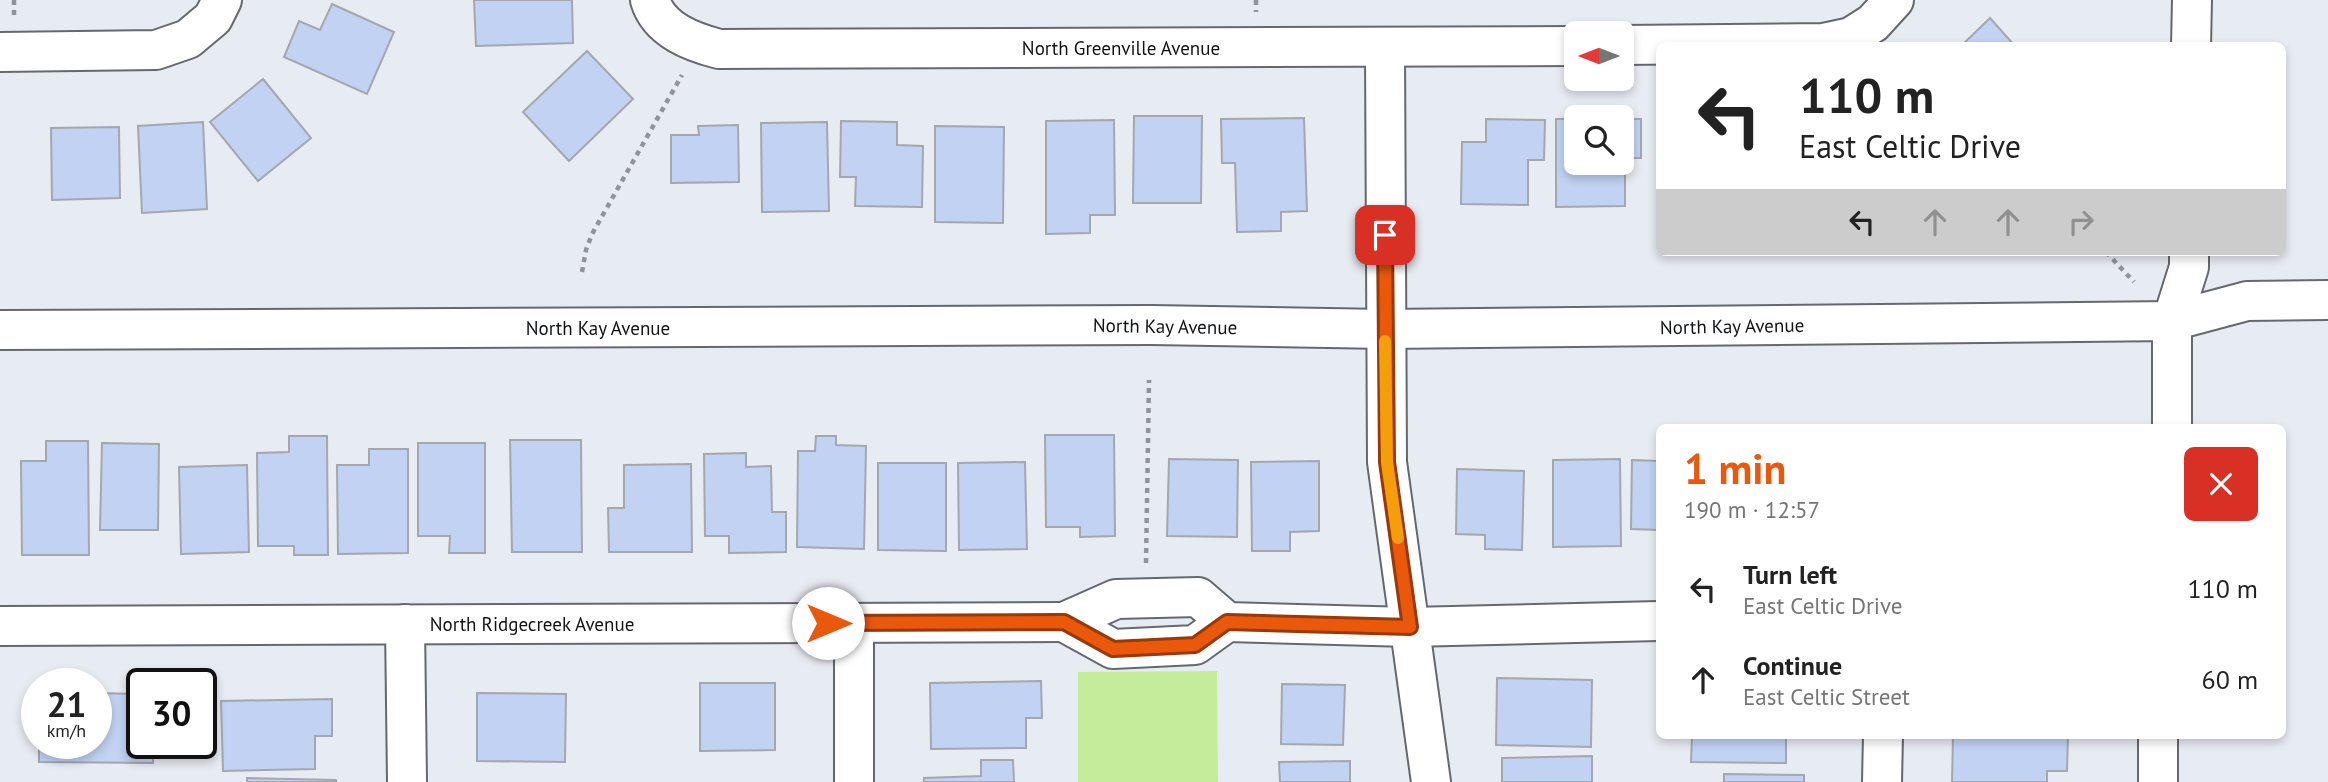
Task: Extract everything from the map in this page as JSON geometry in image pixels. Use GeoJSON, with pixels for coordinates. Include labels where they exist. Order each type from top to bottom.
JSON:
{"type":"FeatureCollection","features":[{"type":"Feature","properties":{"kind":"street"},"geometry":{"type":"LineString","coordinates":[[2191,42],[2192,0]]}},
{"type":"Feature","properties":{"kind":"street"},"geometry":{"type":"LineString","coordinates":[[0,52],[156,50],[188,39],[218,9]]}},
{"type":"Feature","properties":{"kind":"street"},"geometry":{"type":"LineString","coordinates":[[1828,42],[1851,37],[1883,11]]}},
{"type":"Feature","properties":{"kind":"street","name":"North Greenville Avenue"},"geometry":{"type":"LineString","coordinates":[[660,15],[696,43],[719,49],[1564,46]]}},
{"type":"Feature","properties":{"kind":"street"},"geometry":{"type":"LineString","coordinates":[[1634,46],[1656,45]]}},
{"type":"Feature","properties":{"kind":"street"},"geometry":{"type":"LineString","coordinates":[[1385,48],[1387,462],[1431,782]]}},
{"type":"Feature","properties":{"kind":"street"},"geometry":{"type":"LineString","coordinates":[[2172,424],[2172,321],[2189,267],[2189,256]]}},
{"type":"Feature","properties":{"kind":"street","name":"North Kay Avenue"},"geometry":{"type":"LineString","coordinates":[[0,330],[1137,325],[1385,329],[2172,321],[2247,301],[2328,300]]}},
{"type":"Feature","properties":{"kind":"street","name":"North Ridgecreek Avenue"},"geometry":{"type":"LineString","coordinates":[[0,626],[1064,622],[1116,599],[1198,597],[1227,622],[1195,645],[1113,649],[1064,622]]}},
{"type":"Feature","properties":{"kind":"street"},"geometry":{"type":"LineString","coordinates":[[1227,622],[1410,627],[1656,621]]}},
{"type":"Feature","properties":{"kind":"street"},"geometry":{"type":"LineString","coordinates":[[854,622],[854,782]]}},
{"type":"Feature","properties":{"kind":"street"},"geometry":{"type":"LineString","coordinates":[[405,624],[407,782]]}},
{"type":"Feature","properties":{"kind":"street"},"geometry":{"type":"LineString","coordinates":[[1882,782],[1883,739]]}},
{"type":"Feature","properties":{"kind":"street"},"geometry":{"type":"LineString","coordinates":[[2158,739],[2158,782]]}},
{"type":"Feature","properties":{"kind":"path"},"geometry":{"type":"LineString","coordinates":[[582,272],[592,234],[686,68]]}},
{"type":"Feature","properties":{"kind":"path"},"geometry":{"type":"LineString","coordinates":[[2110,256],[2134,282]]}},
{"type":"Feature","properties":{"kind":"path"},"geometry":{"type":"LineString","coordinates":[[1145,598],[1149,380]]}},
{"type":"Feature","properties":{"kind":"green space"},"geometry":{"type":"Polygon","coordinates":[[[1217,671],[1218,782],[1078,782],[1078,672],[1217,671]]]}},
{"type":"Feature","properties":{"kind":"building"},"geometry":{"type":"Polygon","coordinates":[[[474,0],[572,0],[573,43],[476,46],[474,0]]]}},
{"type":"Feature","properties":{"kind":"building"},"geometry":{"type":"Polygon","coordinates":[[[332,4],[394,32],[367,94],[284,57],[299,21],[320,30],[332,4]]]}},
{"type":"Feature","properties":{"kind":"building"},"geometry":{"type":"Polygon","coordinates":[[[1990,18],[2011,42],[1965,42],[1990,18]]]}},
{"type":"Feature","properties":{"kind":"building"},"geometry":{"type":"Polygon","coordinates":[[[587,51],[633,99],[569,161],[523,112],[587,51]]]}},
{"type":"Feature","properties":{"kind":"building"},"geometry":{"type":"Polygon","coordinates":[[[263,79],[311,138],[258,181],[210,122],[263,79]]]}},
{"type":"Feature","properties":{"kind":"building"},"geometry":{"type":"Polygon","coordinates":[[[1134,116],[1202,116],[1201,203],[1133,203],[1134,116]]]}},
{"type":"Feature","properties":{"kind":"building"},"geometry":{"type":"Polygon","coordinates":[[[1304,118],[1307,211],[1281,212],[1281,231],[1237,232],[1235,163],[1222,163],[1221,119],[1304,118]]]}},
{"type":"Feature","properties":{"kind":"building"},"geometry":{"type":"Polygon","coordinates":[[[1486,119],[1545,120],[1544,160],[1528,160],[1528,205],[1461,204],[1462,142],[1486,142],[1486,119]]]}},
{"type":"Feature","properties":{"kind":"building"},"geometry":{"type":"Polygon","coordinates":[[[1556,119],[1564,119],[1564,175],[1625,175],[1625,206],[1556,207],[1556,119]]]}},
{"type":"Feature","properties":{"kind":"building"},"geometry":{"type":"Polygon","coordinates":[[[1634,119],[1641,119],[1641,158],[1634,158],[1634,119]]]}},
{"type":"Feature","properties":{"kind":"building"},"geometry":{"type":"Polygon","coordinates":[[[1114,120],[1115,215],[1090,215],[1090,233],[1046,234],[1046,121],[1114,120]]]}},
{"type":"Feature","properties":{"kind":"building"},"geometry":{"type":"Polygon","coordinates":[[[841,121],[897,122],[897,145],[923,146],[922,207],[855,206],[856,177],[840,177],[841,121]]]}},
{"type":"Feature","properties":{"kind":"building"},"geometry":{"type":"Polygon","coordinates":[[[203,122],[207,209],[142,213],[138,126],[203,122]]]}},
{"type":"Feature","properties":{"kind":"building"},"geometry":{"type":"Polygon","coordinates":[[[827,122],[829,211],[762,212],[761,123],[827,122]]]}},
{"type":"Feature","properties":{"kind":"building"},"geometry":{"type":"Polygon","coordinates":[[[738,125],[739,182],[671,183],[671,135],[699,135],[698,126],[738,125]]]}},
{"type":"Feature","properties":{"kind":"building"},"geometry":{"type":"Polygon","coordinates":[[[935,126],[1004,127],[1003,223],[935,222],[935,126]]]}},
{"type":"Feature","properties":{"kind":"building"},"geometry":{"type":"Polygon","coordinates":[[[119,127],[120,198],[52,200],[51,128],[119,127]]]}},
{"type":"Feature","properties":{"kind":"building"},"geometry":{"type":"Polygon","coordinates":[[[1045,435],[1114,435],[1115,536],[1080,537],[1080,527],[1046,527],[1045,435]]]}},
{"type":"Feature","properties":{"kind":"building"},"geometry":{"type":"Polygon","coordinates":[[[289,436],[327,436],[328,555],[294,555],[294,546],[258,546],[257,453],[289,452],[289,436]]]}},
{"type":"Feature","properties":{"kind":"building"},"geometry":{"type":"Polygon","coordinates":[[[816,436],[836,436],[836,445],[866,446],[864,549],[797,547],[798,451],[815,451],[816,436]]]}},
{"type":"Feature","properties":{"kind":"building"},"geometry":{"type":"Polygon","coordinates":[[[510,440],[581,440],[582,552],[512,552],[510,440]]]}},
{"type":"Feature","properties":{"kind":"building"},"geometry":{"type":"Polygon","coordinates":[[[46,441],[88,441],[89,555],[22,555],[21,461],[46,461],[46,441]]]}},
{"type":"Feature","properties":{"kind":"building"},"geometry":{"type":"Polygon","coordinates":[[[102,443],[159,444],[158,530],[100,530],[102,443]]]}},
{"type":"Feature","properties":{"kind":"building"},"geometry":{"type":"Polygon","coordinates":[[[418,443],[485,443],[485,553],[449,553],[450,536],[418,536],[418,443]]]}},
{"type":"Feature","properties":{"kind":"building"},"geometry":{"type":"Polygon","coordinates":[[[369,449],[408,449],[408,553],[338,554],[337,465],[369,465],[369,449]]]}},
{"type":"Feature","properties":{"kind":"building"},"geometry":{"type":"Polygon","coordinates":[[[746,453],[746,467],[771,466],[772,512],[786,512],[786,552],[729,553],[729,536],[705,536],[704,454],[746,453]]]}},
{"type":"Feature","properties":{"kind":"building"},"geometry":{"type":"Polygon","coordinates":[[[1169,459],[1238,460],[1237,537],[1167,536],[1169,459]]]}},
{"type":"Feature","properties":{"kind":"building"},"geometry":{"type":"Polygon","coordinates":[[[1620,459],[1621,546],[1553,547],[1553,460],[1620,459]]]}},
{"type":"Feature","properties":{"kind":"building"},"geometry":{"type":"Polygon","coordinates":[[[1632,460],[1656,461],[1656,530],[1631,529],[1632,460]]]}},
{"type":"Feature","properties":{"kind":"building"},"geometry":{"type":"Polygon","coordinates":[[[1319,461],[1319,531],[1290,532],[1290,551],[1252,551],[1251,462],[1319,461]]]}},
{"type":"Feature","properties":{"kind":"building"},"geometry":{"type":"Polygon","coordinates":[[[1025,462],[1027,549],[959,550],[958,463],[1025,462]]]}},
{"type":"Feature","properties":{"kind":"building"},"geometry":{"type":"Polygon","coordinates":[[[878,463],[946,463],[946,551],[878,550],[878,463]]]}},
{"type":"Feature","properties":{"kind":"building"},"geometry":{"type":"Polygon","coordinates":[[[691,464],[692,552],[609,552],[608,508],[624,508],[624,465],[691,464]]]}},
{"type":"Feature","properties":{"kind":"building"},"geometry":{"type":"Polygon","coordinates":[[[247,465],[249,552],[181,554],[179,467],[247,465]]]}},
{"type":"Feature","properties":{"kind":"building"},"geometry":{"type":"Polygon","coordinates":[[[1457,469],[1524,471],[1522,550],[1485,549],[1485,535],[1456,534],[1457,469]]]}},
{"type":"Feature","properties":{"kind":"building"},"geometry":{"type":"Polygon","coordinates":[[[1497,678],[1592,680],[1591,747],[1496,745],[1497,678]]]}},
{"type":"Feature","properties":{"kind":"building"},"geometry":{"type":"Polygon","coordinates":[[[1041,681],[1042,718],[1026,718],[1026,748],[931,749],[930,683],[1041,681]]]}},
{"type":"Feature","properties":{"kind":"building"},"geometry":{"type":"Polygon","coordinates":[[[700,683],[775,683],[775,750],[700,751],[700,683]]]}},
{"type":"Feature","properties":{"kind":"building"},"geometry":{"type":"Polygon","coordinates":[[[1282,684],[1345,685],[1343,745],[1281,744],[1282,684]]]}},
{"type":"Feature","properties":{"kind":"building"},"geometry":{"type":"Polygon","coordinates":[[[112,693],[126,694],[126,759],[153,759],[153,763],[39,762],[39,759],[112,759],[112,693]]]}},
{"type":"Feature","properties":{"kind":"building"},"geometry":{"type":"Polygon","coordinates":[[[477,693],[566,694],[565,762],[477,761],[477,693]]]}},
{"type":"Feature","properties":{"kind":"building"},"geometry":{"type":"Polygon","coordinates":[[[332,699],[332,736],[315,736],[315,769],[223,771],[221,701],[332,699]]]}},
{"type":"Feature","properties":{"kind":"building"},"geometry":{"type":"Polygon","coordinates":[[[1692,739],[1786,739],[1786,763],[1691,762],[1692,739]]]}},
{"type":"Feature","properties":{"kind":"building"},"geometry":{"type":"Polygon","coordinates":[[[1953,739],[2068,739],[2067,771],[2047,771],[2047,782],[1952,782],[1953,739]]]}},
{"type":"Feature","properties":{"kind":"building"},"geometry":{"type":"Polygon","coordinates":[[[1592,756],[1592,782],[1502,782],[1502,758],[1592,756]]]}},
{"type":"Feature","properties":{"kind":"building"},"geometry":{"type":"Polygon","coordinates":[[[981,760],[1013,760],[1014,782],[924,782],[924,778],[981,776],[981,760]]]}},
{"type":"Feature","properties":{"kind":"building"},"geometry":{"type":"Polygon","coordinates":[[[1350,761],[1350,782],[1280,782],[1279,762],[1350,761]]]}},
{"type":"Feature","properties":{"kind":"building"},"geometry":{"type":"Polygon","coordinates":[[[1724,774],[1804,775],[1804,782],[1724,782],[1724,774]]]}},
{"type":"Feature","properties":{"kind":"building"},"geometry":{"type":"Polygon","coordinates":[[[247,778],[336,780],[336,782],[247,782],[247,778]]]}},
{"type":"Feature","properties":{"kind":"slow traffic"},"geometry":{"type":"LineString","coordinates":[[1385,341],[1387,462],[1398,538]]}},
{"type":"Feature","properties":{"kind":"route"},"geometry":{"type":"LineString","coordinates":[[828,623],[1064,622],[1113,649],[1195,645],[1227,622],[1410,627],[1387,462],[1385,235]]}}]}
